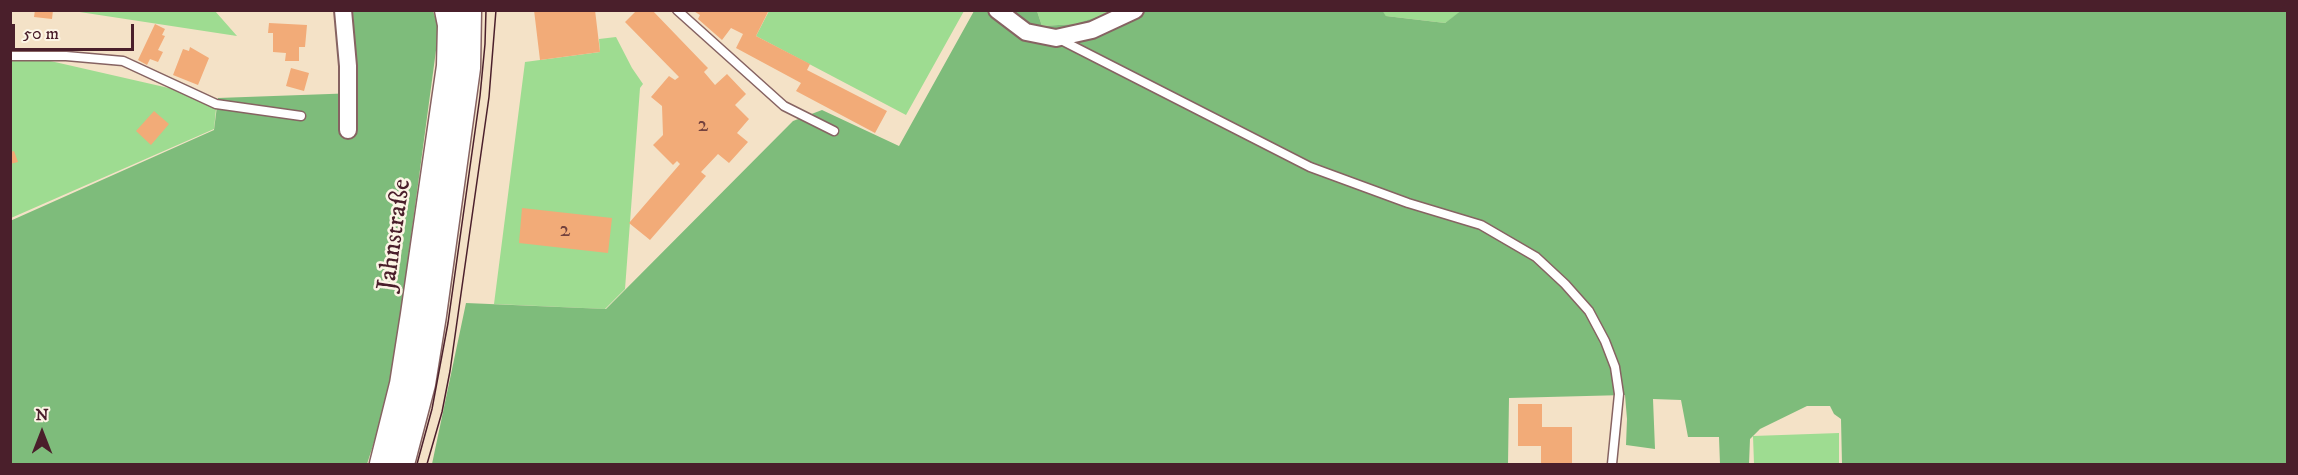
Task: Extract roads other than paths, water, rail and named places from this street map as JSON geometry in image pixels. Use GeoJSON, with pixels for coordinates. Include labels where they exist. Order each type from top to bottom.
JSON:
{"type":"FeatureCollection","features":[{"type":"Feature","properties":{"kind":"main road","name":"Jahnstraße"},"geometry":{"type":"LineString","coordinates":[[382,465],[402,384],[449,66],[450,26],[447,10]]}},
{"type":"Feature","properties":{"kind":"main road","name":"Jahnstraße"},"geometry":{"type":"LineString","coordinates":[[402,465],[423,384],[438,283],[467,79],[469,10]]}},
{"type":"Feature","properties":{"kind":"street"},"geometry":{"type":"LineString","coordinates":[[343,10],[348,66],[348,130]]}},
{"type":"Feature","properties":{"kind":"street"},"geometry":{"type":"LineString","coordinates":[[997,10],[1026,32],[1056,38],[1092,30],[1135,10]]}},
{"type":"Feature","properties":{"kind":"lane"},"geometry":{"type":"LineString","coordinates":[[677,10],[784,106],[834,131]]}},
{"type":"Feature","properties":{"kind":"lane"},"geometry":{"type":"LineString","coordinates":[[1056,38],[1310,167],[1408,203],[1480,225],[1536,257],[1565,284],[1588,311],[1605,341],[1615,367],[1619,394],[1612,465]]}},
{"type":"Feature","properties":{"kind":"lane"},"geometry":{"type":"LineString","coordinates":[[10,56],[66,56],[123,61],[216,104],[301,116]]}},
{"type":"Feature","properties":{"kind":"tram line"},"geometry":{"type":"LineString","coordinates":[[417,464],[432,409],[448,323],[480,96],[486,10]]}},
{"type":"Feature","properties":{"kind":"tram line"},"geometry":{"type":"LineString","coordinates":[[427,464],[442,412],[450,371],[489,97],[496,10]]}}]}
